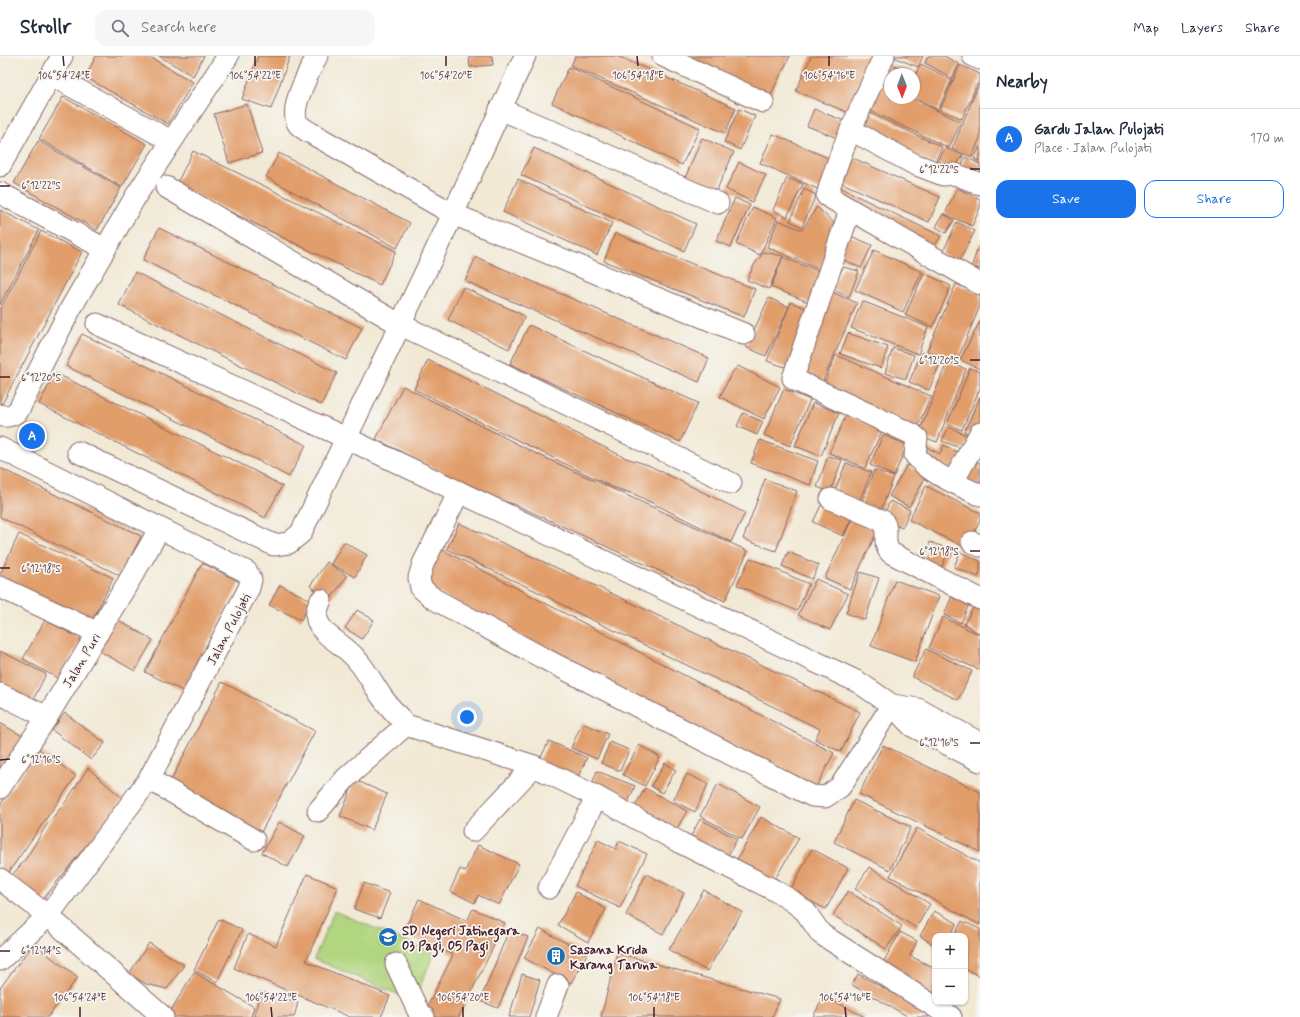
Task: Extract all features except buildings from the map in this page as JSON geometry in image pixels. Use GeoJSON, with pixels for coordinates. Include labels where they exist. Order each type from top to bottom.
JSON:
{"type":"FeatureCollection","features":[{"type":"Feature","properties":{"kind":"street"},"geometry":{"type":"LineString","coordinates":[[0,166],[62,56]]}},
{"type":"Feature","properties":{"kind":"street"},"geometry":{"type":"LineString","coordinates":[[0,415],[12,415],[18,411],[71,308],[137,194],[228,56]]}},
{"type":"Feature","properties":{"kind":"street"},"geometry":{"type":"LineString","coordinates":[[317,56],[297,101],[295,113],[298,124],[311,134],[452,214],[744,334]]}},
{"type":"Feature","properties":{"kind":"street"},"geometry":{"type":"LineString","coordinates":[[78,452],[274,545],[289,543],[301,532],[452,214],[525,56]]}},
{"type":"Feature","properties":{"kind":"street"},"geometry":{"type":"LineString","coordinates":[[663,56],[763,102]]}},
{"type":"Feature","properties":{"kind":"street"},"geometry":{"type":"LineString","coordinates":[[884,56],[851,130],[827,196],[980,284]]}},
{"type":"Feature","properties":{"kind":"street"},"geometry":{"type":"LineString","coordinates":[[972,56],[980,59]]}},
{"type":"Feature","properties":{"kind":"street"},"geometry":{"type":"LineString","coordinates":[[51,75],[171,141]]}},
{"type":"Feature","properties":{"kind":"street"},"geometry":{"type":"LineString","coordinates":[[500,109],[718,203]]}},
{"type":"Feature","properties":{"kind":"street"},"geometry":{"type":"LineString","coordinates":[[851,130],[914,164],[943,175],[955,174],[980,184]]}},
{"type":"Feature","properties":{"kind":"street"},"geometry":{"type":"LineString","coordinates":[[166,187],[399,324],[731,483]]}},
{"type":"Feature","properties":{"kind":"street"},"geometry":{"type":"LineString","coordinates":[[0,193],[105,249]]}},
{"type":"Feature","properties":{"kind":"street"},"geometry":{"type":"LineString","coordinates":[[850,210],[793,378],[915,436],[917,441],[914,452],[917,457],[933,472],[980,495]]}},
{"type":"Feature","properties":{"kind":"street"},"geometry":{"type":"LineString","coordinates":[[97,324],[346,438],[858,682],[892,705],[912,726],[980,761]]}},
{"type":"Feature","properties":{"kind":"street"},"geometry":{"type":"LineString","coordinates":[[953,482],[980,433]]}},
{"type":"Feature","properties":{"kind":"street","name":"Jalan Pulojati"},"geometry":{"type":"LineString","coordinates":[[0,448],[247,572],[251,580],[249,588],[149,779],[48,916],[0,960]]}},
{"type":"Feature","properties":{"kind":"street"},"geometry":{"type":"LineString","coordinates":[[459,492],[423,564],[419,578],[421,588],[434,599],[540,657],[812,796],[825,797],[840,787],[892,705]]}},
{"type":"Feature","properties":{"kind":"street"},"geometry":{"type":"LineString","coordinates":[[830,499],[883,521],[885,524],[885,542],[887,550],[891,553],[980,599]]}},
{"type":"Feature","properties":{"kind":"street","name":"Jalan Puri"},"geometry":{"type":"LineString","coordinates":[[0,788],[47,717],[159,529]]}},
{"type":"Feature","properties":{"kind":"street"},"geometry":{"type":"LineString","coordinates":[[0,587],[98,633]]}},
{"type":"Feature","properties":{"kind":"street"},"geometry":{"type":"LineString","coordinates":[[321,600],[316,612],[318,621],[324,632],[330,638],[346,648],[362,664],[381,696],[406,725],[534,766],[597,797],[681,843],[774,890],[805,911],[821,934],[951,1017]]}},
{"type":"Feature","properties":{"kind":"street"},"geometry":{"type":"LineString","coordinates":[[0,694],[47,717]]}},
{"type":"Feature","properties":{"kind":"street"},"geometry":{"type":"LineString","coordinates":[[892,705],[918,709],[980,743]]}},
{"type":"Feature","properties":{"kind":"street"},"geometry":{"type":"LineString","coordinates":[[318,811],[346,778],[406,725]]}},
{"type":"Feature","properties":{"kind":"street"},"geometry":{"type":"LineString","coordinates":[[473,831],[534,766]]}},
{"type":"Feature","properties":{"kind":"street"},"geometry":{"type":"LineString","coordinates":[[149,779],[254,840]]}},
{"type":"Feature","properties":{"kind":"street"},"geometry":{"type":"LineString","coordinates":[[549,888],[597,797]]}},
{"type":"Feature","properties":{"kind":"street"},"geometry":{"type":"LineString","coordinates":[[0,879],[48,916],[163,1017]]}},
{"type":"Feature","properties":{"kind":"street"},"geometry":{"type":"LineString","coordinates":[[396,964],[419,1013],[424,1017]]}},
{"type":"Feature","properties":{"kind":"street"},"geometry":{"type":"LineString","coordinates":[[546,1017],[558,985]]}},
{"type":"Feature","properties":{"kind":"green space"},"geometry":{"type":"Polygon","coordinates":[[[334,911],[434,953],[414,1001],[314,959],[334,911]]]}},
{"type":"Feature","properties":{"kind":"place","name":"Gardu Jalan Pulojati"},"geometry":{"type":"Point","coordinates":[32,436]}},
{"type":"Feature","properties":{"kind":"place","name":"SD Negeri Jatinegara 03 Pagi, 05 Pagi"},"geometry":{"type":"Point","coordinates":[388,937]}},
{"type":"Feature","properties":{"kind":"place","name":"Sasana Krida Karang Taruna"},"geometry":{"type":"Point","coordinates":[556,956]}}]}
